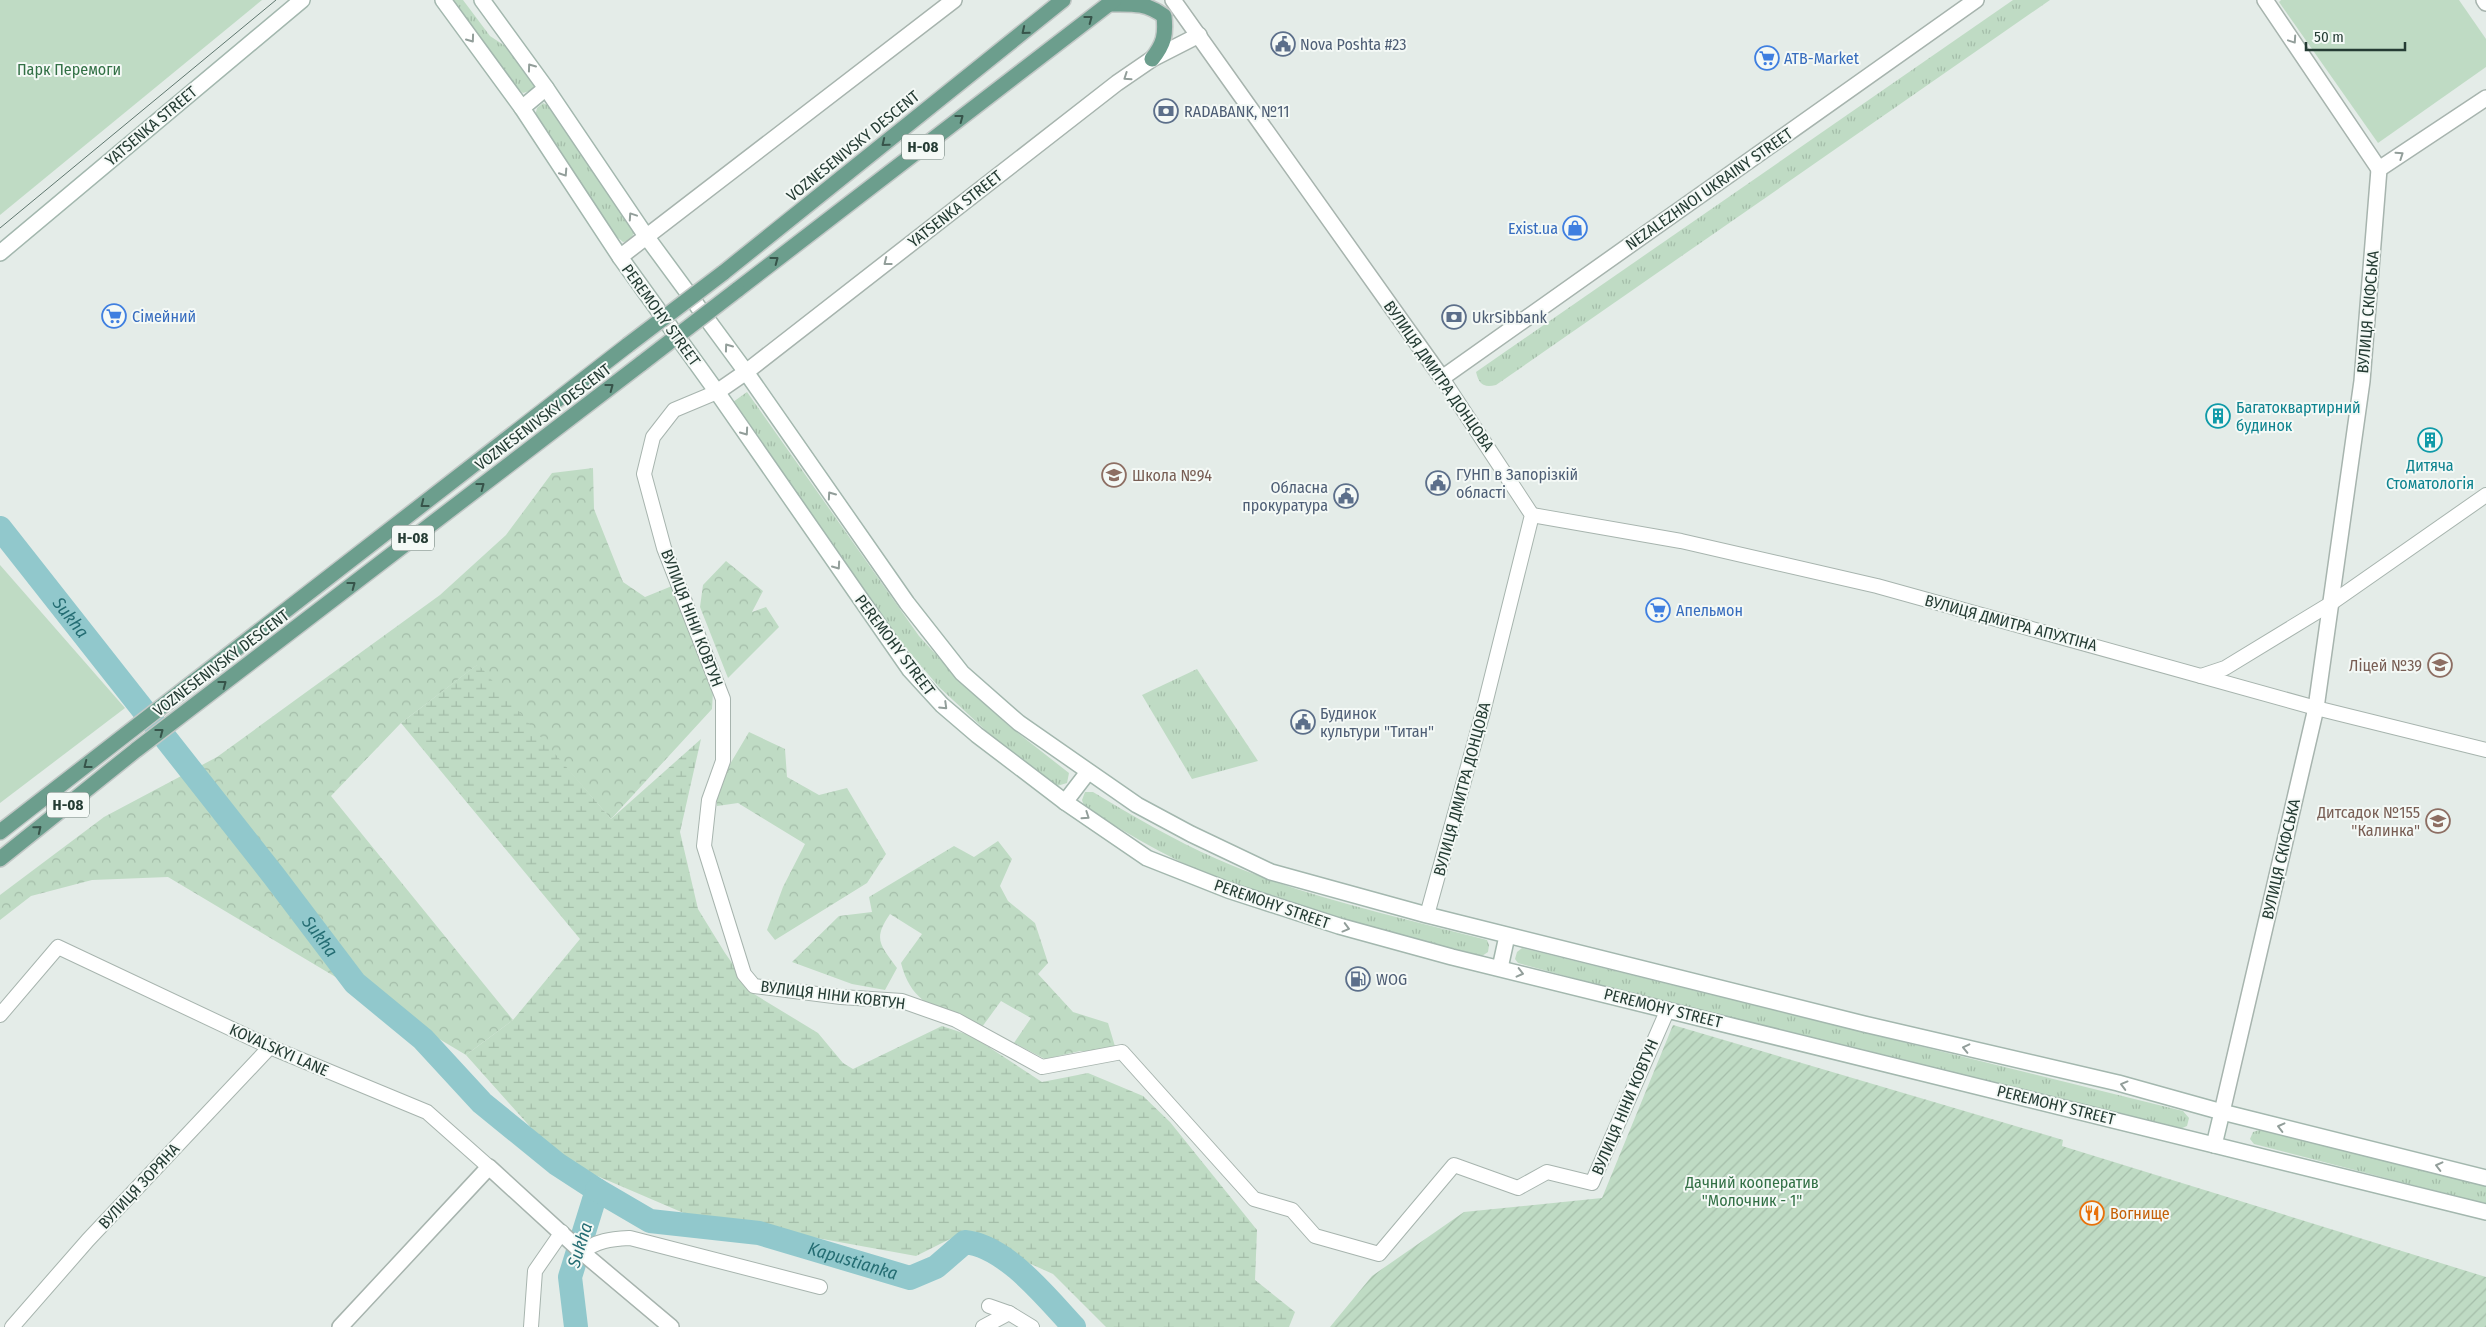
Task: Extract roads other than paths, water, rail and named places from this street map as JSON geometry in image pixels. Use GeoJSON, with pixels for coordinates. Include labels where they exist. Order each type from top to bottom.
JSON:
{"type":"FeatureCollection","features":[{"type":"Feature","properties":{"kind":"main road","name":"YATSENKA STREET"},"geometry":{"type":"LineString","coordinates":[[0,253],[302,0]]}},
{"type":"Feature","properties":{"kind":"main road","name":"PEREMOHY STREET"},"geometry":{"type":"LineString","coordinates":[[442,0],[522,108],[620,257],[717,392],[910,670],[942,705],[977,735],[1065,802],[1147,858],[1228,890],[1339,926],[1500,968],[2486,1212]]}},
{"type":"Feature","properties":{"kind":"main road","name":"PEREMOHY STREET"},"geometry":{"type":"LineString","coordinates":[[482,0],[546,88],[646,236],[746,372],[907,603],[962,672],[1019,723],[1137,805],[1191,834],[1271,872],[1508,936],[1864,1024],[2118,1083],[2222,1112],[2486,1178]]}},
{"type":"Feature","properties":{"kind":"main road"},"geometry":{"type":"LineString","coordinates":[[620,257],[954,0]]}},
{"type":"Feature","properties":{"kind":"main road","name":"VOZNESENIVSKY DESCENT"},"geometry":{"type":"LineString","coordinates":[[0,832],[723,273],[1063,0]]}},
{"type":"Feature","properties":{"kind":"main road","name":"ВУЛИЦЯ ДМИТРА ДОНЦОВА"},"geometry":{"type":"LineString","coordinates":[[1173,0],[1442,378]]}},
{"type":"Feature","properties":{"kind":"main road","name":"NEZALEZHNOI UKRAINY STREET"},"geometry":{"type":"LineString","coordinates":[[1442,378],[1976,0]]}},
{"type":"Feature","properties":{"kind":"main road"},"geometry":{"type":"LineString","coordinates":[[2265,0],[2379,169],[2486,98]]}},
{"type":"Feature","properties":{"kind":"main road"},"geometry":{"type":"LineString","coordinates":[[1112,2],[1151,6],[1164,16],[1199,34]]}},
{"type":"Feature","properties":{"kind":"main road","name":"VOZNESENIVSKY DESCENT"},"geometry":{"type":"LineString","coordinates":[[0,859],[136,750],[1112,2]]}},
{"type":"Feature","properties":{"kind":"main road"},"geometry":{"type":"LineString","coordinates":[[1152,59],[1163,44],[1166,34],[1164,16]]}},
{"type":"Feature","properties":{"kind":"main road","name":"YATSENKA STREET"},"geometry":{"type":"LineString","coordinates":[[717,392],[746,372],[1109,89],[1152,59],[1199,34]]}},
{"type":"Feature","properties":{"kind":"main road"},"geometry":{"type":"LineString","coordinates":[[522,108],[546,88]]}},
{"type":"Feature","properties":{"kind":"main road","name":"ВУЛИЦЯ СКІФСЬКА"},"geometry":{"type":"LineString","coordinates":[[2214,1145],[2316,708],[2362,381],[2379,169]]}},
{"type":"Feature","properties":{"kind":"main road"},"geometry":{"type":"LineString","coordinates":[[1065,802],[1088,772]]}},
{"type":"Feature","properties":{"kind":"main road"},"geometry":{"type":"LineString","coordinates":[[1500,968],[1508,936]]}},
{"type":"Feature","properties":{"kind":"main road"},"geometry":{"type":"LineString","coordinates":[[340,1327],[489,1167],[583,1253],[671,1327]]}},
{"type":"Feature","properties":{"kind":"street","name":"ВУЛИЦЯ ДМИТРА ДОНЦОВА"},"geometry":{"type":"LineString","coordinates":[[1427,915],[1483,712],[1532,515],[1442,378]]}},
{"type":"Feature","properties":{"kind":"street","name":"ВУЛИЦЯ НІНИ КОВТУН"},"geometry":{"type":"LineString","coordinates":[[717,392],[674,410],[653,437],[644,474],[664,548],[723,699],[723,761],[710,800],[704,846],[744,974],[754,986],[841,997],[902,1001],[956,1020],[1042,1067],[1122,1052],[1254,1199],[1292,1210],[1315,1236],[1379,1254],[1454,1165],[1518,1188],[1547,1172],[1592,1183],[1668,1009]]}},
{"type":"Feature","properties":{"kind":"street"},"geometry":{"type":"LineString","coordinates":[[2201,676],[2225,668],[2330,604],[2486,495]]}},
{"type":"Feature","properties":{"kind":"street","name":"ВУЛИЦЯ ДМИТРА АПУХТІНА"},"geometry":{"type":"LineString","coordinates":[[1532,515],[1681,541],[1877,586],[2316,708],[2486,750]]}},
{"type":"Feature","properties":{"kind":"street","name":"KOVALSKYI LANE"},"geometry":{"type":"LineString","coordinates":[[0,1015],[58,947],[270,1047],[427,1112],[489,1167]]}},
{"type":"Feature","properties":{"kind":"street","name":"ВУЛИЦЯ ЗОРЯНА"},"geometry":{"type":"LineString","coordinates":[[12,1327],[88,1240],[270,1047]]}},
{"type":"Feature","properties":{"kind":"street"},"geometry":{"type":"LineString","coordinates":[[531,1327],[535,1271],[565,1236]]}},
{"type":"Feature","properties":{"kind":"street"},"geometry":{"type":"LineString","coordinates":[[583,1253],[589,1246],[613,1239],[630,1238],[820,1287]]}},
{"type":"Feature","properties":{"kind":"street"},"geometry":{"type":"LineString","coordinates":[[989,1306],[1009,1313],[1032,1327]]}},
{"type":"Feature","properties":{"kind":"street"},"geometry":{"type":"LineString","coordinates":[[983,1327],[1009,1313]]}},
{"type":"Feature","properties":{"kind":"waterway","name":"Sukha"},"geometry":{"type":"LineString","coordinates":[[0,528],[274,876],[355,983],[423,1039],[482,1103],[557,1164],[597,1190],[570,1277],[576,1327]]}},
{"type":"Feature","properties":{"kind":"waterway","name":"Kapustianka"},"geometry":{"type":"LineString","coordinates":[[597,1190],[650,1221],[759,1233],[910,1278],[936,1267],[965,1242],[980,1246],[996,1253],[1025,1275],[1074,1327]]}},
{"type":"Feature","properties":{"kind":"tram line"},"geometry":{"type":"LineString","coordinates":[[0,228],[276,0]]}},
{"type":"Feature","properties":{"kind":"place","name":"Nova Poshta #23"},"geometry":{"type":"Point","coordinates":[1283,44]}},
{"type":"Feature","properties":{"kind":"place","name":"ATB-Market"},"geometry":{"type":"Point","coordinates":[1767,58]}},
{"type":"Feature","properties":{"kind":"place","name":"RADABANK, №11"},"geometry":{"type":"Point","coordinates":[1166,111]}},
{"type":"Feature","properties":{"kind":"place","name":"Exist.ua"},"geometry":{"type":"Point","coordinates":[1575,228]}},
{"type":"Feature","properties":{"kind":"place","name":"Сімейний"},"geometry":{"type":"Point","coordinates":[114,316]}},
{"type":"Feature","properties":{"kind":"place","name":"UkrSibbank"},"geometry":{"type":"Point","coordinates":[1454,317]}},
{"type":"Feature","properties":{"kind":"place","name":"Багатоквартирний будинок"},"geometry":{"type":"Point","coordinates":[2218,416]}},
{"type":"Feature","properties":{"kind":"place","name":"Дитяча Стоматологія"},"geometry":{"type":"Point","coordinates":[2430,440]}},
{"type":"Feature","properties":{"kind":"place","name":"Школа №94"},"geometry":{"type":"Point","coordinates":[1114,475]}},
{"type":"Feature","properties":{"kind":"place","name":"ГУНП в Запорізкій області"},"geometry":{"type":"Point","coordinates":[1438,483]}},
{"type":"Feature","properties":{"kind":"place","name":"Обласна прокуратура"},"geometry":{"type":"Point","coordinates":[1346,496]}},
{"type":"Feature","properties":{"kind":"place","name":"Апельмон"},"geometry":{"type":"Point","coordinates":[1658,610]}},
{"type":"Feature","properties":{"kind":"place","name":"Ліцей №39"},"geometry":{"type":"Point","coordinates":[2440,665]}},
{"type":"Feature","properties":{"kind":"place","name":"Будинок культури \"Титан\""},"geometry":{"type":"Point","coordinates":[1303,722]}},
{"type":"Feature","properties":{"kind":"place","name":"Дитсадок №155 \"Калинка\""},"geometry":{"type":"Point","coordinates":[2438,821]}},
{"type":"Feature","properties":{"kind":"place","name":"WOG"},"geometry":{"type":"Point","coordinates":[1358,979]}},
{"type":"Feature","properties":{"kind":"place","name":"Вогнище"},"geometry":{"type":"Point","coordinates":[2092,1213]}},
{"type":"Feature","properties":{"kind":"park label","name":"Парк Перемоги"},"geometry":{"type":"Point","coordinates":[69,69]}},
{"type":"Feature","properties":{"kind":"park label","name":"Дачний кооператив \"Молочник - 1\""},"geometry":{"type":"Point","coordinates":[1752,1191]}}]}
